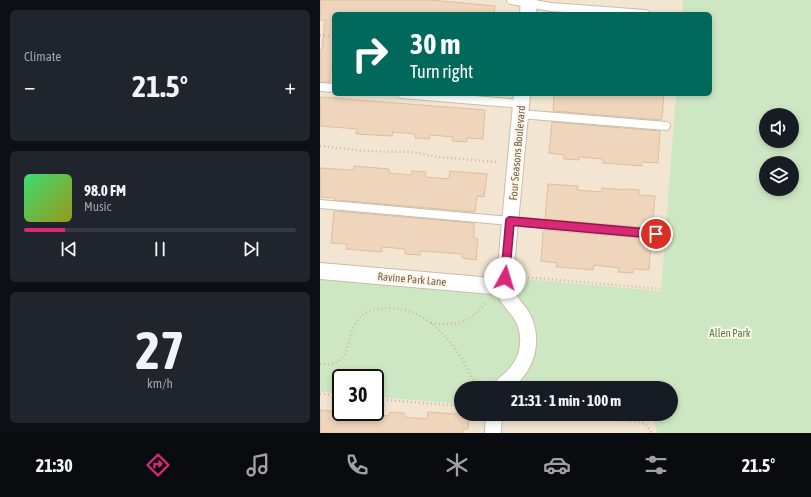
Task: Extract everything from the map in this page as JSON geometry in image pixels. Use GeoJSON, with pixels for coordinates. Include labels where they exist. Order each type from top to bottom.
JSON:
{"type":"FeatureCollection","features":[{"type":"Feature","properties":{"kind":"street","name":"Four Seasons Boulevard"},"geometry":{"type":"LineString","coordinates":[[504,287],[521,104]]}},
{"type":"Feature","properties":{"kind":"street","name":"Ravine Park Lane"},"geometry":{"type":"LineString","coordinates":[[320,271],[504,287]]}},
{"type":"Feature","properties":{"kind":"street"},"geometry":{"type":"LineString","coordinates":[[504,287],[506,294],[525,322],[528,343],[527,354],[517,372],[508,381]]}},
{"type":"Feature","properties":{"kind":"street"},"geometry":{"type":"LineString","coordinates":[[493,433],[494,421]]}},
{"type":"Feature","properties":{"kind":"lane"},"geometry":{"type":"LineString","coordinates":[[511,0],[529,6],[618,12]]}},
{"type":"Feature","properties":{"kind":"lane"},"geometry":{"type":"LineString","coordinates":[[320,87],[332,88]]}},
{"type":"Feature","properties":{"kind":"lane"},"geometry":{"type":"LineString","coordinates":[[426,96],[521,104],[666,126]]}},
{"type":"Feature","properties":{"kind":"lane"},"geometry":{"type":"LineString","coordinates":[[320,204],[656,234]]}},
{"type":"Feature","properties":{"kind":"path"},"geometry":{"type":"LineString","coordinates":[[320,36],[332,37]]}},
{"type":"Feature","properties":{"kind":"path"},"geometry":{"type":"LineString","coordinates":[[320,146],[364,151],[411,152],[497,162]]}},
{"type":"Feature","properties":{"kind":"path"},"geometry":{"type":"LineString","coordinates":[[524,277],[660,289]]}},
{"type":"Feature","properties":{"kind":"path"},"geometry":{"type":"LineString","coordinates":[[431,323],[455,324],[463,321],[481,309],[486,302]]}},
{"type":"Feature","properties":{"kind":"path"},"geometry":{"type":"LineString","coordinates":[[320,364],[333,364],[341,360],[346,351],[351,332],[358,319],[368,311],[390,308],[403,310],[417,315],[440,330],[458,352],[474,381]]}},
{"type":"Feature","properties":{"kind":"path"},"geometry":{"type":"LineString","coordinates":[[320,394],[332,395]]}},
{"type":"Feature","properties":{"kind":"path"},"geometry":{"type":"LineString","coordinates":[[384,400],[454,405]]}},
{"type":"Feature","properties":{"kind":"path"},"geometry":{"type":"LineString","coordinates":[[629,421],[645,424],[651,433]]}},
{"type":"Feature","properties":{"kind":"shaded area"},"geometry":{"type":"Polygon","coordinates":[[[320,0],[683,0],[682,12],[332,12],[332,96],[676,96],[662,291],[515,278],[512,295],[320,279],[320,0]]]}},
{"type":"Feature","properties":{"kind":"shaded area"},"geometry":{"type":"Polygon","coordinates":[[[320,392],[332,393],[332,421],[384,421],[384,398],[454,403],[454,421],[653,421],[657,433],[320,433],[320,392]]]}},
{"type":"Feature","properties":{"kind":"green space","name":"Allen Park"},"geometry":{"type":"Polygon","coordinates":[[[683,0],[811,0],[811,433],[657,433],[653,421],[678,421],[678,381],[454,381],[454,403],[384,398],[384,369],[332,369],[332,393],[320,392],[320,279],[512,295],[515,278],[661,291],[676,96],[712,96],[712,12],[682,12],[683,0]]]}},
{"type":"Feature","properties":{"kind":"building"},"geometry":{"type":"Polygon","coordinates":[[[320,0],[431,0],[495,6],[494,12],[332,12],[332,67],[330,82],[320,82],[320,50],[322,50],[325,20],[320,20],[320,0]]]}},
{"type":"Feature","properties":{"kind":"building"},"geometry":{"type":"Polygon","coordinates":[[[554,96],[664,96],[661,120],[553,111],[554,96]]]}},
{"type":"Feature","properties":{"kind":"building"},"geometry":{"type":"Polygon","coordinates":[[[320,97],[485,110],[483,139],[467,138],[467,142],[452,141],[453,137],[430,135],[429,139],[415,138],[415,134],[393,132],[392,136],[356,134],[357,129],[320,126],[320,97]]]}},
{"type":"Feature","properties":{"kind":"building"},"geometry":{"type":"Polygon","coordinates":[[[552,122],[660,131],[658,163],[642,162],[642,166],[603,163],[603,159],[579,157],[579,160],[564,159],[564,155],[549,153],[552,122]]]}},
{"type":"Feature","properties":{"kind":"building"},"geometry":{"type":"Polygon","coordinates":[[[354,166],[389,169],[389,173],[411,175],[412,171],[426,172],[426,177],[449,179],[450,171],[487,174],[484,197],[477,196],[475,212],[335,200],[335,198],[320,197],[320,168],[353,170],[354,166]]]}},
{"type":"Feature","properties":{"kind":"building"},"geometry":{"type":"Polygon","coordinates":[[[548,184],[578,186],[577,190],[602,192],[602,188],[639,190],[639,195],[655,196],[652,228],[545,219],[548,184]]]}},
{"type":"Feature","properties":{"kind":"building"},"geometry":{"type":"Polygon","coordinates":[[[334,211],[474,223],[474,238],[478,239],[476,260],[462,258],[462,254],[420,251],[420,255],[405,254],[405,249],[382,247],[382,252],[346,249],[347,244],[331,243],[334,211]]]}},
{"type":"Feature","properties":{"kind":"building"},"geometry":{"type":"Polygon","coordinates":[[[544,230],[651,239],[649,270],[633,269],[633,273],[618,272],[619,268],[594,265],[593,270],[556,267],[557,263],[541,261],[544,230]]]}},
{"type":"Feature","properties":{"kind":"building"},"geometry":{"type":"Polygon","coordinates":[[[320,410],[332,411],[332,421],[384,421],[384,416],[389,416],[390,412],[404,413],[404,417],[427,419],[428,412],[454,414],[454,421],[469,421],[468,429],[463,429],[463,433],[320,433],[320,410]]]}},
{"type":"Feature","properties":{"kind":"route"},"geometry":{"type":"LineString","coordinates":[[505,278],[510,221],[656,234]]}}]}
